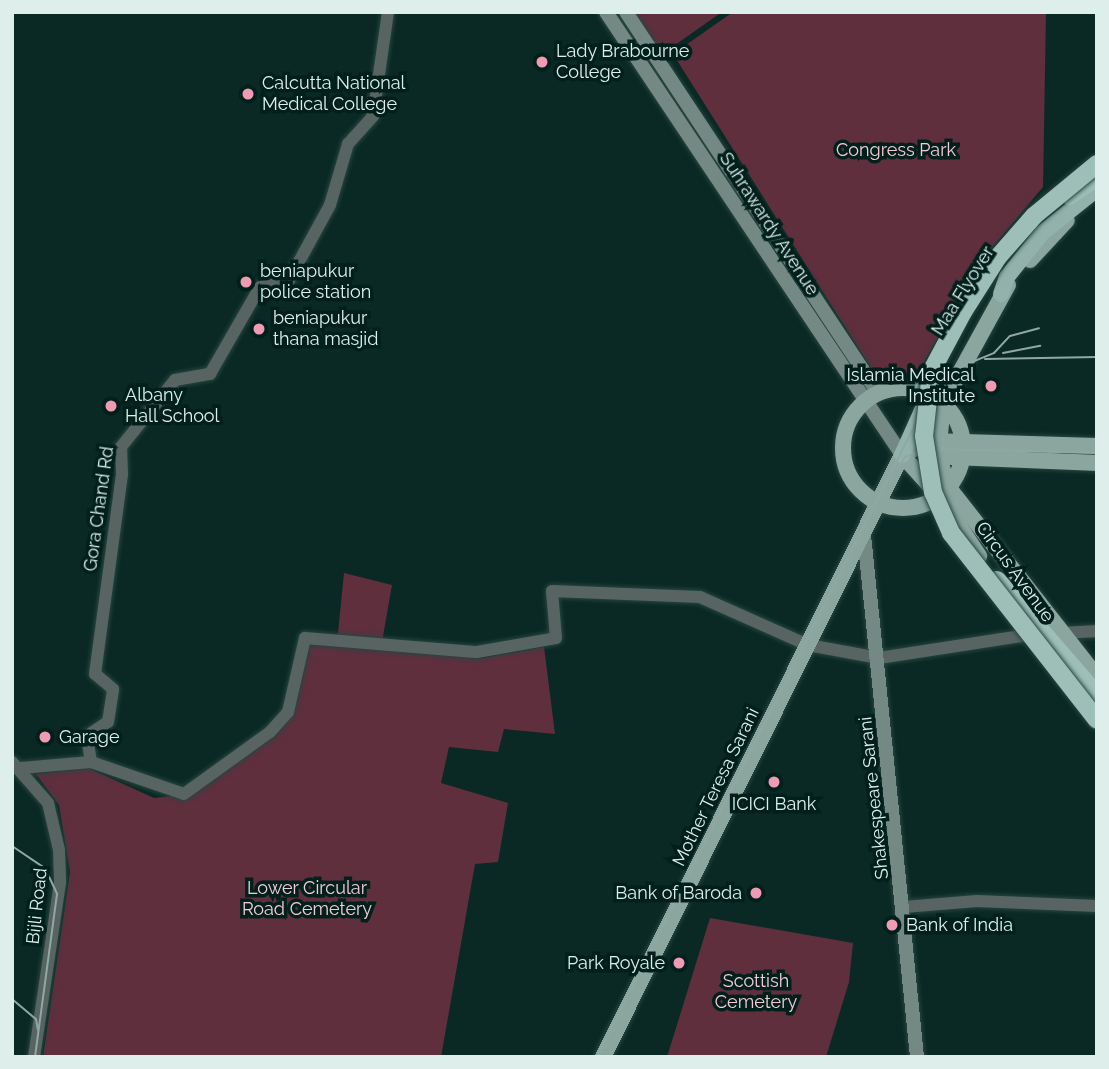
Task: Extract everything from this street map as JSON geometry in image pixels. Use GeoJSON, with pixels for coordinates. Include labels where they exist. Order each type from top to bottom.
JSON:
{"type":"FeatureCollection","features":[{"type":"Feature","properties":{"kind":"highway"},"geometry":{"type":"LineString","coordinates":[[1097,164],[1034,216],[998,257],[963,312],[931,372],[923,436],[933,492],[951,533],[1097,720]]}},
{"type":"Feature","properties":{"kind":"highway","name":"Maa Flyover"},"geometry":{"type":"LineString","coordinates":[[904,457],[922,390],[988,286],[1037,224],[1097,177]]}},
{"type":"Feature","properties":{"kind":"highway","name":"Maa Flyover"},"geometry":{"type":"LineString","coordinates":[[1001,294],[1007,277],[1042,233],[1097,189]]}},
{"type":"Feature","properties":{"kind":"highway"},"geometry":{"type":"LineString","coordinates":[[997,580],[1097,695]]}},
{"type":"Feature","properties":{"kind":"main road","name":"Suhrawardy Avenue"},"geometry":{"type":"LineString","coordinates":[[606,12],[871,398]]}},
{"type":"Feature","properties":{"kind":"main road","name":"Suhrawardy Avenue"},"geometry":{"type":"LineString","coordinates":[[626,12],[871,398],[904,457]]}},
{"type":"Feature","properties":{"kind":"main road","name":"Maa Flyover"},"geometry":{"type":"LineString","coordinates":[[922,390],[998,252],[1065,179],[1097,154]]}},
{"type":"Feature","properties":{"kind":"main road"},"geometry":{"type":"LineString","coordinates":[[944,493],[938,448],[943,404],[1001,294],[1065,222],[1097,198]]}},
{"type":"Feature","properties":{"kind":"main road"},"geometry":{"type":"LineString","coordinates":[[922,390],[943,404],[963,450],[944,493],[908,509],[880,504],[852,481],[843,449],[845,432],[871,398],[922,390]]}},
{"type":"Feature","properties":{"kind":"main road"},"geometry":{"type":"LineString","coordinates":[[904,457],[916,444],[1097,463]]}},
{"type":"Feature","properties":{"kind":"main road"},"geometry":{"type":"LineString","coordinates":[[963,450],[1097,446]]}},
{"type":"Feature","properties":{"kind":"main road","name":"Circus Avenue"},"geometry":{"type":"LineString","coordinates":[[904,457],[944,493],[1097,677]]}},
{"type":"Feature","properties":{"kind":"main road","name":"Mother Teresa Sarani"},"geometry":{"type":"LineString","coordinates":[[603,1057],[904,457]]}},
{"type":"Feature","properties":{"kind":"main road","name":"Circus Avenue"},"geometry":{"type":"LineString","coordinates":[[944,493],[997,580],[1035,634],[1097,711]]}},
{"type":"Feature","properties":{"kind":"main road","name":"Shakespeare Sarani"},"geometry":{"type":"LineString","coordinates":[[866,530],[917,1057]]}},
{"type":"Feature","properties":{"kind":"street","name":"Gora Chand Rd"},"geometry":{"type":"LineString","coordinates":[[91,762],[87,736],[108,722],[113,689],[95,674],[122,474],[121,447],[175,380],[210,374],[260,287],[289,280],[330,205],[348,145],[373,116],[388,12]]}},
{"type":"Feature","properties":{"kind":"street"},"geometry":{"type":"LineString","coordinates":[[17,765],[91,762],[184,794],[270,732],[288,712],[304,638],[477,652],[556,639],[552,591],[700,597],[808,645],[879,657],[1035,634]]}},
{"type":"Feature","properties":{"kind":"street"},"geometry":{"type":"LineString","coordinates":[[1062,633],[1097,631]]}},
{"type":"Feature","properties":{"kind":"street","name":"Bijli Road"},"geometry":{"type":"LineString","coordinates":[[17,765],[48,803],[60,861],[34,1057]]}},
{"type":"Feature","properties":{"kind":"street"},"geometry":{"type":"LineString","coordinates":[[904,907],[977,901],[1097,906]]}},
{"type":"Feature","properties":{"kind":"green space"},"geometry":{"type":"Polygon","coordinates":[[[634,12],[722,12],[662,54],[634,12]]]}},
{"type":"Feature","properties":{"kind":"green space","name":"Congress Park"},"geometry":{"type":"Polygon","coordinates":[[[733,12],[1046,12],[1043,187],[984,257],[916,376],[871,368],[673,54],[733,12]]]}},
{"type":"Feature","properties":{"kind":"green space","name":"Lower Circular Road Cemetery"},"geometry":{"type":"Polygon","coordinates":[[[344,573],[392,585],[382,642],[477,659],[544,647],[555,734],[504,729],[498,752],[449,747],[441,783],[508,803],[498,862],[475,864],[441,1057],[43,1057],[70,872],[59,805],[36,774],[88,768],[154,798],[180,795],[289,710],[307,640],[337,643],[344,573]]]}},
{"type":"Feature","properties":{"kind":"green space","name":"Scottish Cemetery"},"geometry":{"type":"Polygon","coordinates":[[[710,918],[853,943],[849,982],[826,1057],[667,1057],[710,918]]]}},
{"type":"Feature","properties":{"kind":"tram line"},"geometry":{"type":"LineString","coordinates":[[597,1057],[940,375],[994,353],[1010,336],[1039,328]]}},
{"type":"Feature","properties":{"kind":"tram line"},"geometry":{"type":"LineString","coordinates":[[1003,353],[1040,346]]}},
{"type":"Feature","properties":{"kind":"tram line"},"geometry":{"type":"LineString","coordinates":[[985,359],[1097,357]]}},
{"type":"Feature","properties":{"kind":"tram line"},"geometry":{"type":"LineString","coordinates":[[920,413],[926,437],[945,449]]}},
{"type":"Feature","properties":{"kind":"tram line"},"geometry":{"type":"LineString","coordinates":[[899,466],[905,457],[927,449],[1097,453]]}},
{"type":"Feature","properties":{"kind":"tram line"},"geometry":{"type":"LineString","coordinates":[[12,846],[45,868],[57,894],[35,1057]]}},
{"type":"Feature","properties":{"kind":"tram line"},"geometry":{"type":"LineString","coordinates":[[12,999],[36,1019],[38,1030]]}},
{"type":"Feature","properties":{"kind":"place","name":"Lady Brabourne College"},"geometry":{"type":"Point","coordinates":[542,62]}},
{"type":"Feature","properties":{"kind":"place","name":"Calcutta National Medical College"},"geometry":{"type":"Point","coordinates":[248,94]}},
{"type":"Feature","properties":{"kind":"place","name":"beniapukur police station"},"geometry":{"type":"Point","coordinates":[246,282]}},
{"type":"Feature","properties":{"kind":"place","name":"beniapukur thana masjid"},"geometry":{"type":"Point","coordinates":[259,329]}},
{"type":"Feature","properties":{"kind":"place","name":"Islamia Medical Institute"},"geometry":{"type":"Point","coordinates":[991,386]}},
{"type":"Feature","properties":{"kind":"place","name":"Albany Hall School"},"geometry":{"type":"Point","coordinates":[111,406]}},
{"type":"Feature","properties":{"kind":"place","name":"Garage"},"geometry":{"type":"Point","coordinates":[45,737]}},
{"type":"Feature","properties":{"kind":"place","name":"ICICI Bank"},"geometry":{"type":"Point","coordinates":[774,782]}},
{"type":"Feature","properties":{"kind":"place","name":"Bank of Baroda"},"geometry":{"type":"Point","coordinates":[756,893]}},
{"type":"Feature","properties":{"kind":"place","name":"Bank of India"},"geometry":{"type":"Point","coordinates":[892,925]}},
{"type":"Feature","properties":{"kind":"place","name":"Park Royale"},"geometry":{"type":"Point","coordinates":[679,963]}}]}
